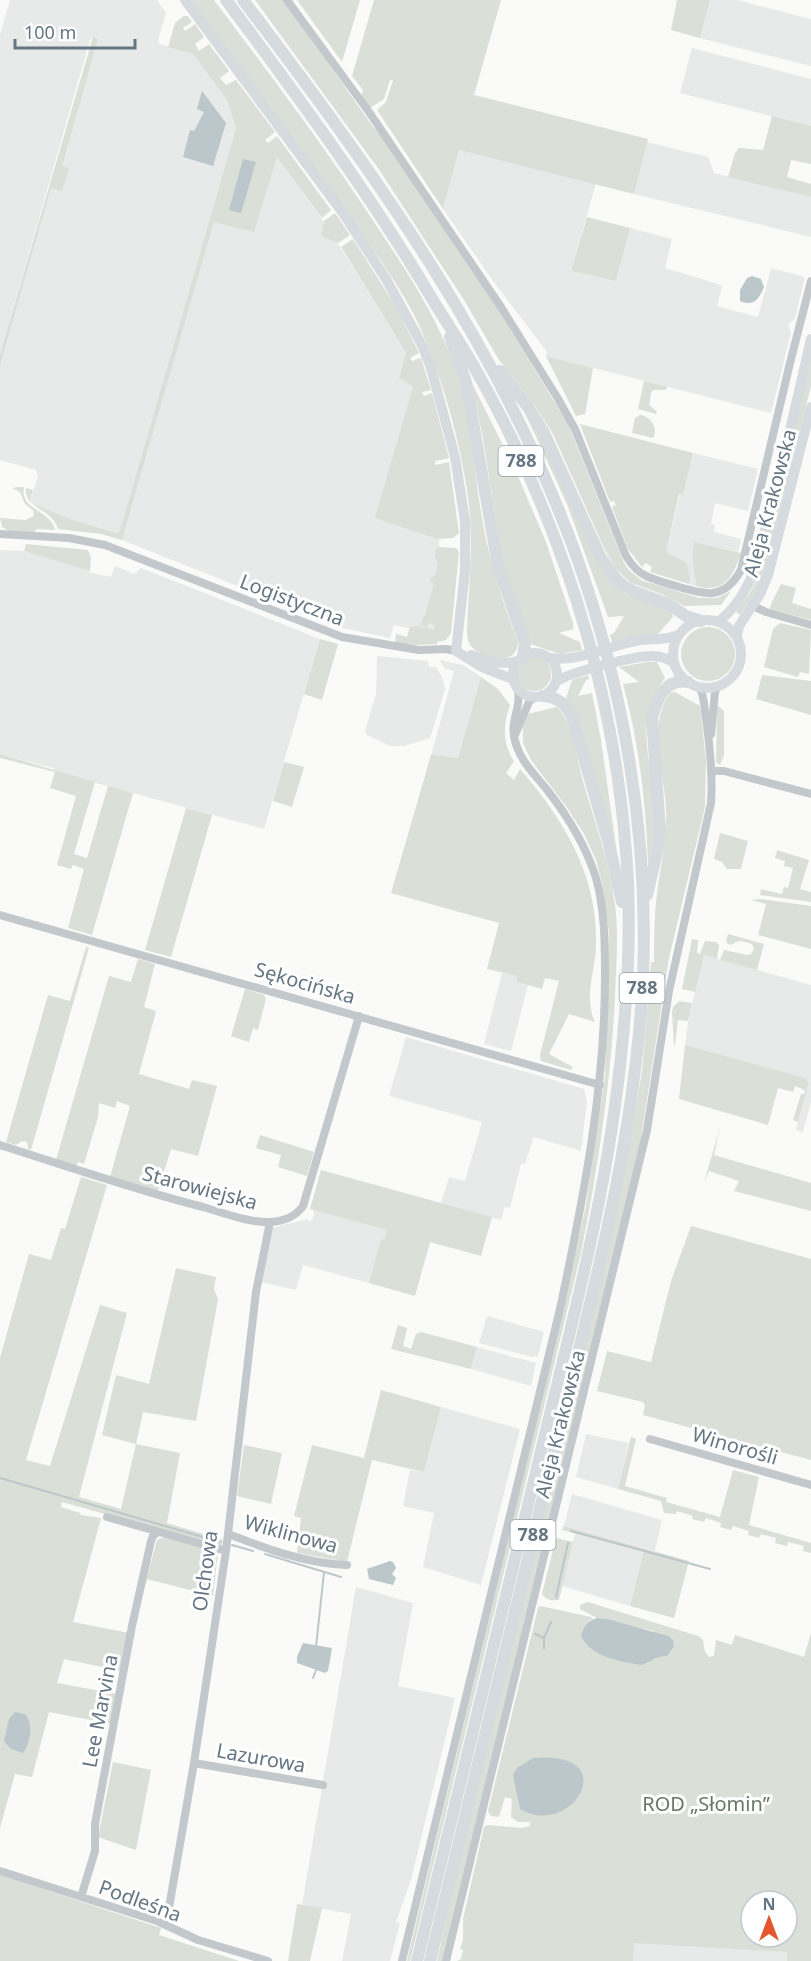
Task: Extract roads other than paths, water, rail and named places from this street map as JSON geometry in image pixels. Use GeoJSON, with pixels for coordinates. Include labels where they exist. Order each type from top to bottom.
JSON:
{"type":"FeatureCollection","features":[{"type":"Feature","properties":{"kind":"main road"},"geometry":{"type":"LineString","coordinates":[[184,0],[343,213],[386,279],[422,345],[435,379],[455,458],[465,521],[465,572],[456,651]]}},
{"type":"Feature","properties":{"kind":"main road","name":"788"},"geometry":{"type":"LineString","coordinates":[[226,0],[331,142],[409,261],[476,371],[524,467],[557,548],[584,626],[600,689],[617,782],[626,850],[628,938]]}},
{"type":"Feature","properties":{"kind":"main road","name":"788"},"geometry":{"type":"LineString","coordinates":[[243,0],[334,120],[422,249],[501,384],[551,493],[576,556],[615,687],[636,815],[643,917]]}},
{"type":"Feature","properties":{"kind":"main road"},"geometry":{"type":"LineString","coordinates":[[436,306],[452,340],[466,382],[498,566],[525,644],[520,659],[514,667],[512,679],[522,693],[560,701],[572,717],[615,866],[628,938]]}},
{"type":"Feature","properties":{"kind":"main road","name":"Aleja Krakowska"},"geometry":{"type":"LineString","coordinates":[[718,622],[740,599],[754,571],[782,465],[811,339]]}},
{"type":"Feature","properties":{"kind":"main road"},"geometry":{"type":"LineString","coordinates":[[481,347],[528,407],[544,433],[600,555],[615,578],[635,592],[668,604],[686,616],[701,621],[718,622],[729,627],[737,635],[742,654],[738,669],[730,680],[718,686],[677,682],[666,688],[657,701],[652,718],[660,830],[643,917]]}},
{"type":"Feature","properties":{"kind":"main road","name":"Aleja Krakowska"},"geometry":{"type":"LineString","coordinates":[[737,635],[741,621],[753,606],[768,575],[806,450],[811,407]]}},
{"type":"Feature","properties":{"kind":"main road"},"geometry":{"type":"LineString","coordinates":[[694,684],[679,673],[674,663],[673,648],[678,635],[687,626],[701,621]]}},
{"type":"Feature","properties":{"kind":"main road"},"geometry":{"type":"LineString","coordinates":[[456,651],[490,661],[507,663],[536,653],[550,658],[563,659],[635,641],[678,635]]}},
{"type":"Feature","properties":{"kind":"main road"},"geometry":{"type":"LineString","coordinates":[[456,651],[482,667],[512,679]]}},
{"type":"Feature","properties":{"kind":"main road"},"geometry":{"type":"LineString","coordinates":[[539,697],[551,690],[556,682],[568,676],[644,656],[664,657],[674,663]]}},
{"type":"Feature","properties":{"kind":"main road"},"geometry":{"type":"LineString","coordinates":[[550,658],[556,669],[556,682]]}},
{"type":"Feature","properties":{"kind":"main road","name":"Aleja Krakowska"},"geometry":{"type":"LineString","coordinates":[[430,1961],[610,1214],[636,1058],[643,982],[643,917]]}},
{"type":"Feature","properties":{"kind":"main road","name":"Aleja Krakowska"},"geometry":{"type":"LineString","coordinates":[[417,1961],[595,1221],[618,1086],[628,938]]}},
{"type":"Feature","properties":{"kind":"street"},"geometry":{"type":"LineString","coordinates":[[287,0],[375,122],[501,308],[557,397],[587,458],[626,556],[645,576],[712,594],[729,586],[741,570],[811,281]]}},
{"type":"Feature","properties":{"kind":"street","name":"Logistyczna"},"geometry":{"type":"LineString","coordinates":[[0,534],[80,540],[122,551],[342,637],[419,650],[456,651]]}},
{"type":"Feature","properties":{"kind":"street"},"geometry":{"type":"LineString","coordinates":[[753,606],[766,612],[811,624]]}},
{"type":"Feature","properties":{"kind":"street"},"geometry":{"type":"LineString","coordinates":[[446,1961],[642,1152],[669,991],[707,828],[711,803],[710,745],[703,696],[694,684]]}},
{"type":"Feature","properties":{"kind":"street"},"geometry":{"type":"LineString","coordinates":[[710,745],[714,696],[718,686]]}},
{"type":"Feature","properties":{"kind":"street"},"geometry":{"type":"LineString","coordinates":[[514,736],[513,720],[518,701],[518,690]]}},
{"type":"Feature","properties":{"kind":"street"},"geometry":{"type":"LineString","coordinates":[[514,736],[525,710],[539,697]]}},
{"type":"Feature","properties":{"kind":"street","name":"Aleja Krakowska"},"geometry":{"type":"LineString","coordinates":[[402,1961],[560,1310],[582,1202],[600,1085],[604,1032],[605,961],[601,904],[597,885],[585,848],[574,827],[523,760],[514,736]]}},
{"type":"Feature","properties":{"kind":"street"},"geometry":{"type":"LineString","coordinates":[[711,771],[724,771],[811,794]]}},
{"type":"Feature","properties":{"kind":"street","name":"Sękocińska"},"geometry":{"type":"LineString","coordinates":[[0,915],[600,1085]]}},
{"type":"Feature","properties":{"kind":"street","name":"Starowiejska"},"geometry":{"type":"LineString","coordinates":[[0,1145],[161,1196],[229,1214],[270,1222],[291,1216],[303,1206],[359,1016]]}},
{"type":"Feature","properties":{"kind":"street","name":"Olchowa"},"geometry":{"type":"LineString","coordinates":[[166,1925],[194,1763],[228,1534],[256,1292],[270,1222]]}},
{"type":"Feature","properties":{"kind":"street","name":"Winorośli"},"geometry":{"type":"LineString","coordinates":[[650,1439],[811,1485]]}},
{"type":"Feature","properties":{"kind":"street","name":"Wiklinowa"},"geometry":{"type":"LineString","coordinates":[[107,1517],[225,1551]]}},
{"type":"Feature","properties":{"kind":"street","name":"Lee Marvina"},"geometry":{"type":"LineString","coordinates":[[81,1897],[95,1851],[95,1824],[151,1540],[158,1532]]}},
{"type":"Feature","properties":{"kind":"street","name":"Wiklinowa"},"geometry":{"type":"LineString","coordinates":[[228,1534],[305,1559],[347,1565]]}},
{"type":"Feature","properties":{"kind":"street","name":"Lazurowa"},"geometry":{"type":"LineString","coordinates":[[194,1763],[323,1785]]}},
{"type":"Feature","properties":{"kind":"street","name":"Podleśna"},"geometry":{"type":"LineString","coordinates":[[0,1871],[166,1925],[198,1940],[268,1961]]}},
{"type":"Feature","properties":{"kind":"waterway"},"geometry":{"type":"LineString","coordinates":[[0,1478],[220,1542]]}},
{"type":"Feature","properties":{"kind":"waterway"},"geometry":{"type":"LineString","coordinates":[[571,1531],[710,1569]]}},
{"type":"Feature","properties":{"kind":"waterway"},"geometry":{"type":"LineString","coordinates":[[556,1597],[568,1543]]}},
{"type":"Feature","properties":{"kind":"waterway"},"geometry":{"type":"LineString","coordinates":[[232,1545],[253,1551]]}},
{"type":"Feature","properties":{"kind":"waterway"},"geometry":{"type":"LineString","coordinates":[[265,1554],[341,1577]]}},
{"type":"Feature","properties":{"kind":"waterway"},"geometry":{"type":"LineString","coordinates":[[316,1647],[324,1572]]}},
{"type":"Feature","properties":{"kind":"waterway"},"geometry":{"type":"LineString","coordinates":[[544,1638],[551,1622]]}},
{"type":"Feature","properties":{"kind":"waterway"},"geometry":{"type":"LineString","coordinates":[[535,1634],[544,1638],[544,1648]]}},
{"type":"Feature","properties":{"kind":"waterway"},"geometry":{"type":"LineString","coordinates":[[313,1678],[316,1670]]}},
{"type":"Feature","properties":{"kind":"park label","name":"ROD „Słomin”"},"geometry":{"type":"Point","coordinates":[706,1804]}}]}
